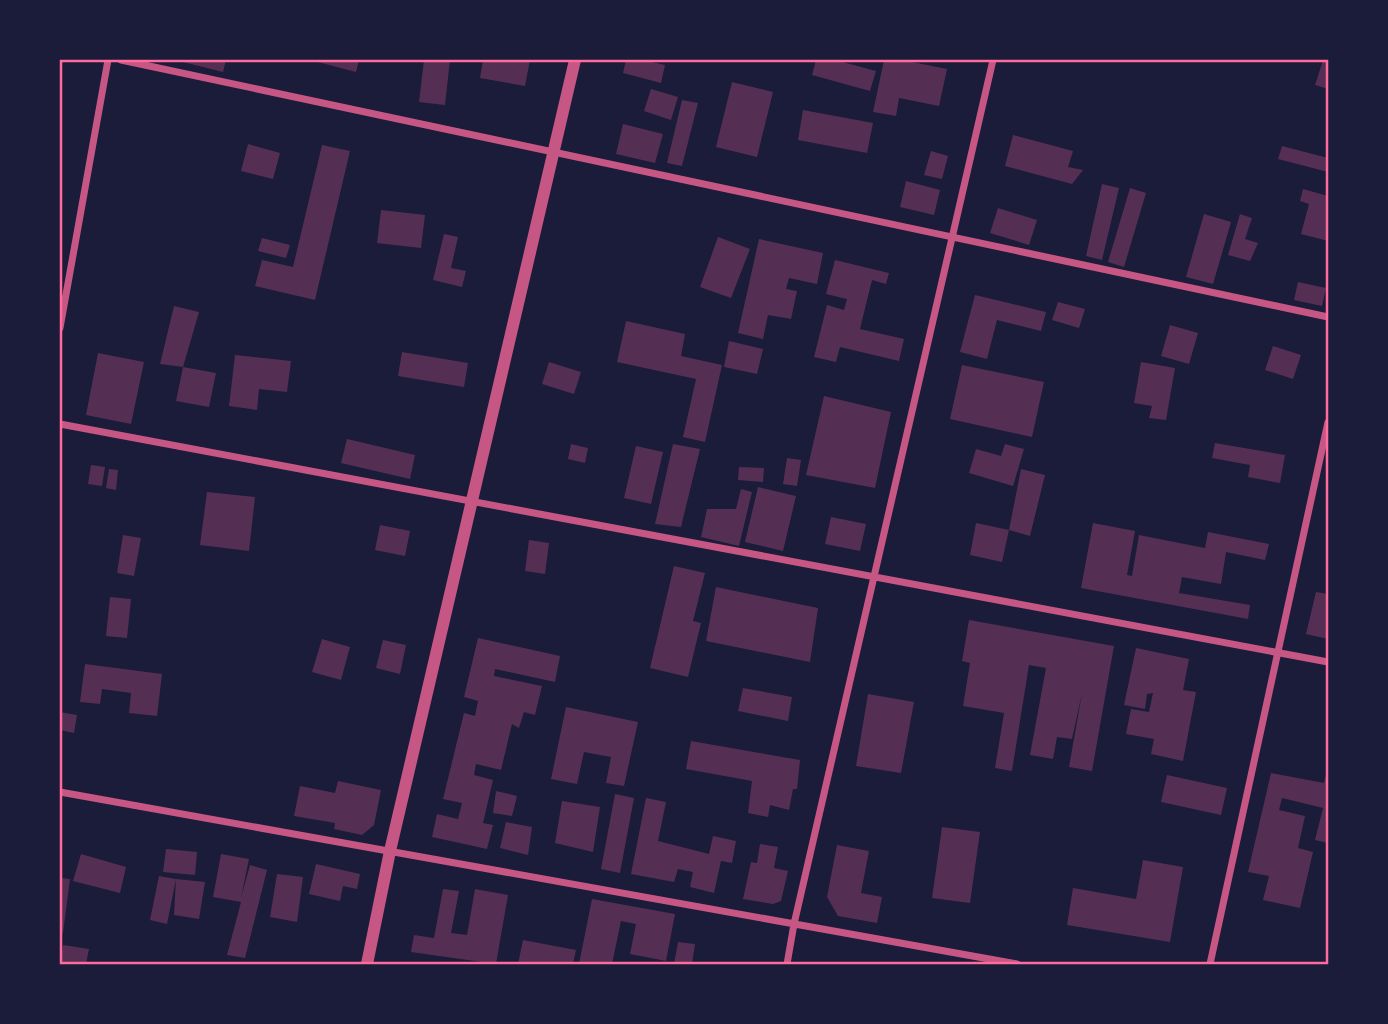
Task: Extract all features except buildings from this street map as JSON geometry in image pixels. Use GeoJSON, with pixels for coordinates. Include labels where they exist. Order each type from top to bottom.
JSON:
{"type":"FeatureCollection","features":[{"type":"Feature","properties":{"kind":"street"},"geometry":{"type":"LineString","coordinates":[[60,328],[108,60]]}},
{"type":"Feature","properties":{"kind":"street"},"geometry":{"type":"LineString","coordinates":[[121,60],[1328,317]]}},
{"type":"Feature","properties":{"kind":"street"},"geometry":{"type":"LineString","coordinates":[[367,964],[390,851],[575,60]]}},
{"type":"Feature","properties":{"kind":"street"},"geometry":{"type":"LineString","coordinates":[[787,964],[993,60]]}},
{"type":"Feature","properties":{"kind":"street"},"geometry":{"type":"LineString","coordinates":[[1210,964],[1328,422]]}},
{"type":"Feature","properties":{"kind":"street"},"geometry":{"type":"LineString","coordinates":[[60,424],[1328,662]]}},
{"type":"Feature","properties":{"kind":"street"},"geometry":{"type":"LineString","coordinates":[[60,792],[1017,964]]}}]}
